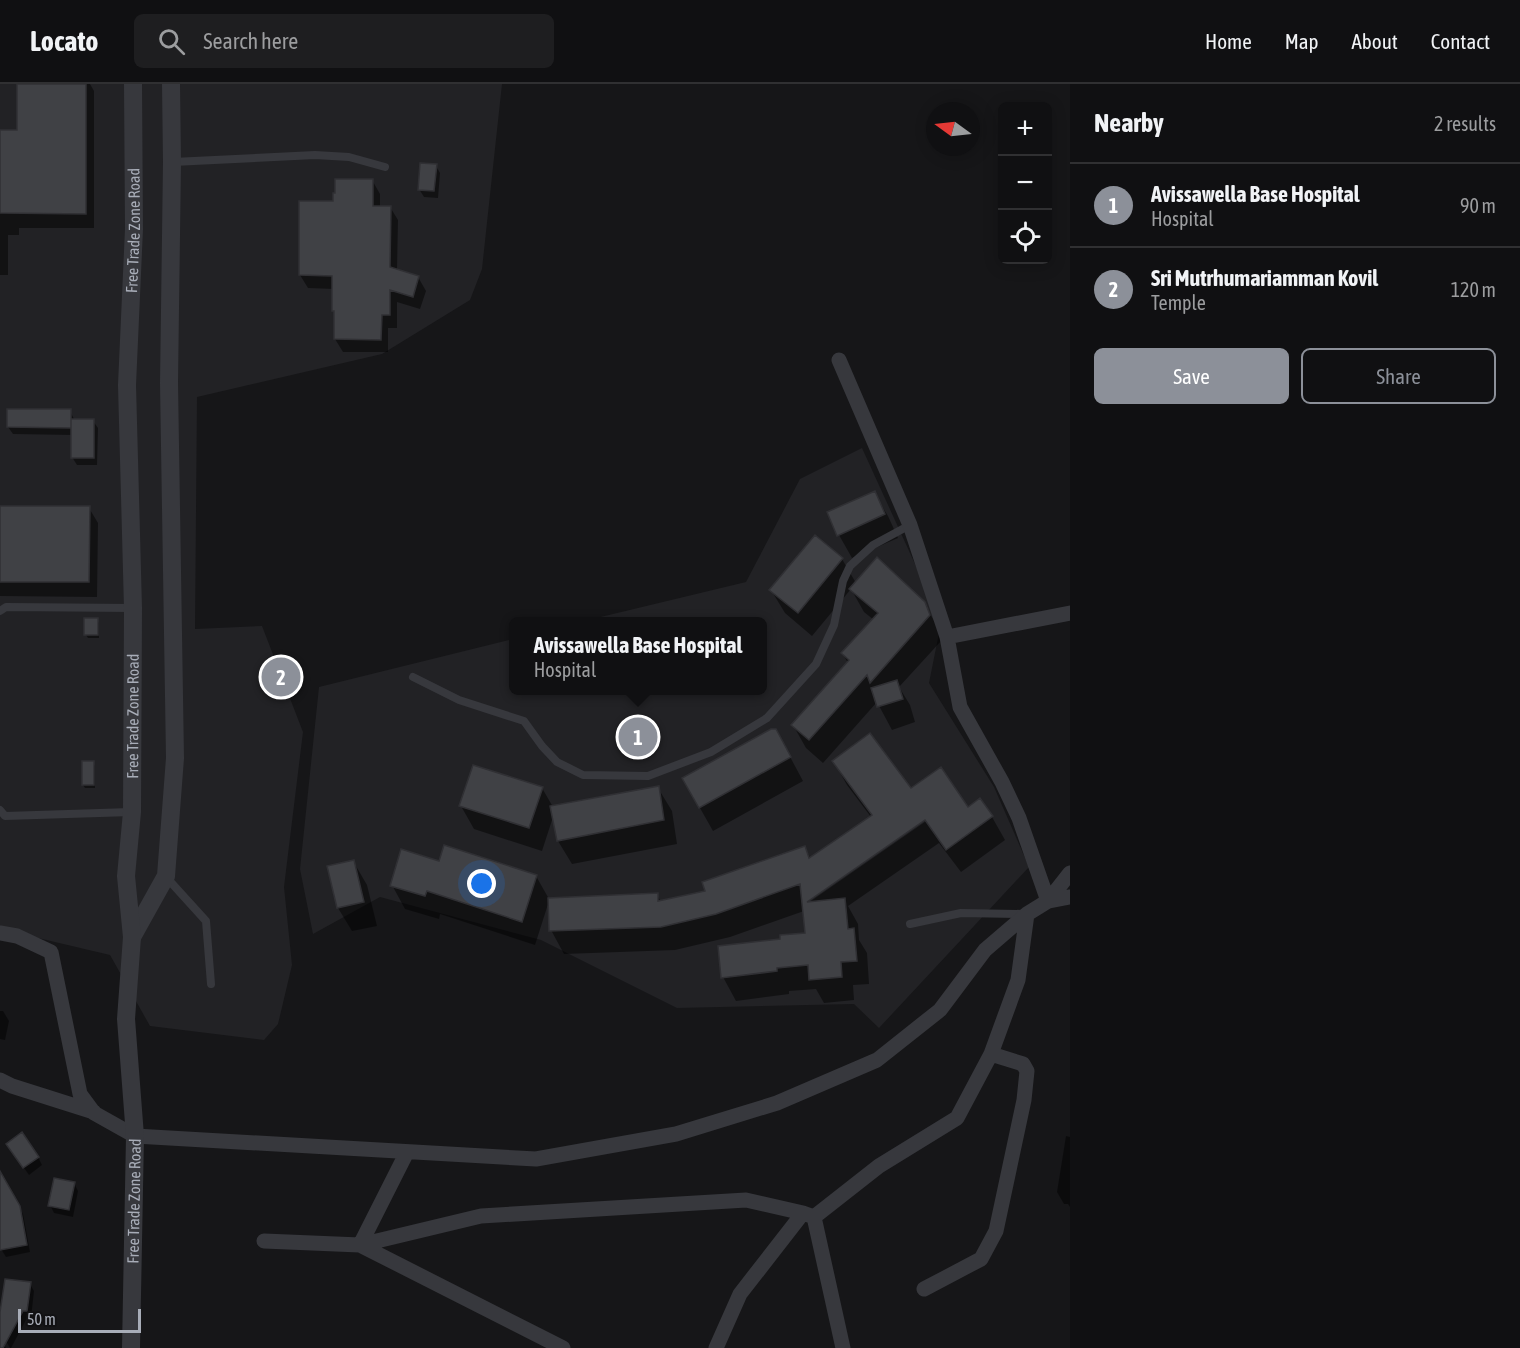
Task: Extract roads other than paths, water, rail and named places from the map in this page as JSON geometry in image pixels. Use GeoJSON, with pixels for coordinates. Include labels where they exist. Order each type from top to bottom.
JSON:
{"type":"FeatureCollection","features":[{"type":"Feature","properties":{"kind":"street","name":"Free Trade Zone Road"},"geometry":{"type":"LineString","coordinates":[[131,1348],[135,1136],[126,1019],[132,937],[126,876],[132,812],[133,609],[127,385],[134,230],[133,84]]}},
{"type":"Feature","properties":{"kind":"street"},"geometry":{"type":"LineString","coordinates":[[132,937],[166,876],[175,758],[169,383],[171,84]]}},
{"type":"Feature","properties":{"kind":"street"},"geometry":{"type":"LineString","coordinates":[[839,360],[910,525],[947,637],[960,707],[1002,782],[1019,818],[1048,901]]}},
{"type":"Feature","properties":{"kind":"street"},"geometry":{"type":"LineString","coordinates":[[947,637],[1070,613]]}},
{"type":"Feature","properties":{"kind":"street"},"geometry":{"type":"LineString","coordinates":[[0,1080],[94,1113],[135,1136],[536,1159],[676,1134],[777,1103],[877,1060],[940,1010],[985,950],[1028,914],[1048,901],[1070,873]]}},
{"type":"Feature","properties":{"kind":"street"},"geometry":{"type":"LineString","coordinates":[[1048,901],[1070,897]]}},
{"type":"Feature","properties":{"kind":"street"},"geometry":{"type":"LineString","coordinates":[[716,1348],[740,1294],[809,1215],[879,1166],[957,1118],[991,1054],[1018,980],[1028,914]]}},
{"type":"Feature","properties":{"kind":"street"},"geometry":{"type":"LineString","coordinates":[[0,933],[17,936],[51,952],[80,1094],[94,1113]]}},
{"type":"Feature","properties":{"kind":"street"},"geometry":{"type":"LineString","coordinates":[[924,1289],[981,1259],[996,1231],[1024,1100],[1027,1071],[1023,1064],[991,1054]]}},
{"type":"Feature","properties":{"kind":"street"},"geometry":{"type":"LineString","coordinates":[[360,1245],[407,1152]]}},
{"type":"Feature","properties":{"kind":"street"},"geometry":{"type":"LineString","coordinates":[[264,1241],[360,1245],[481,1216],[746,1200],[809,1215]]}},
{"type":"Feature","properties":{"kind":"street"},"geometry":{"type":"LineString","coordinates":[[809,1215],[843,1348]]}},
{"type":"Feature","properties":{"kind":"street"},"geometry":{"type":"LineString","coordinates":[[360,1245],[563,1348]]}},
{"type":"Feature","properties":{"kind":"lane"},"geometry":{"type":"LineString","coordinates":[[172,162],[315,155],[350,157],[385,167]]}},
{"type":"Feature","properties":{"kind":"lane"},"geometry":{"type":"LineString","coordinates":[[413,677],[459,700],[524,721],[557,762],[583,775],[648,776],[711,752],[767,718],[816,664],[834,626],[843,581],[850,566],[873,545],[910,525]]}},
{"type":"Feature","properties":{"kind":"lane"},"geometry":{"type":"LineString","coordinates":[[0,611],[6,607],[133,609]]}},
{"type":"Feature","properties":{"kind":"lane"},"geometry":{"type":"LineString","coordinates":[[0,810],[5,816],[132,812]]}},
{"type":"Feature","properties":{"kind":"lane"},"geometry":{"type":"LineString","coordinates":[[166,876],[206,921],[211,984]]}},
{"type":"Feature","properties":{"kind":"lane"},"geometry":{"type":"LineString","coordinates":[[910,924],[961,913],[1028,914]]}},
{"type":"Feature","properties":{"kind":"place","name":"Sri Mutrhumariamman Kovil"},"geometry":{"type":"Point","coordinates":[281,677]}},
{"type":"Feature","properties":{"kind":"place","name":"Avissawella Base Hospital"},"geometry":{"type":"Point","coordinates":[638,737]}}]}
